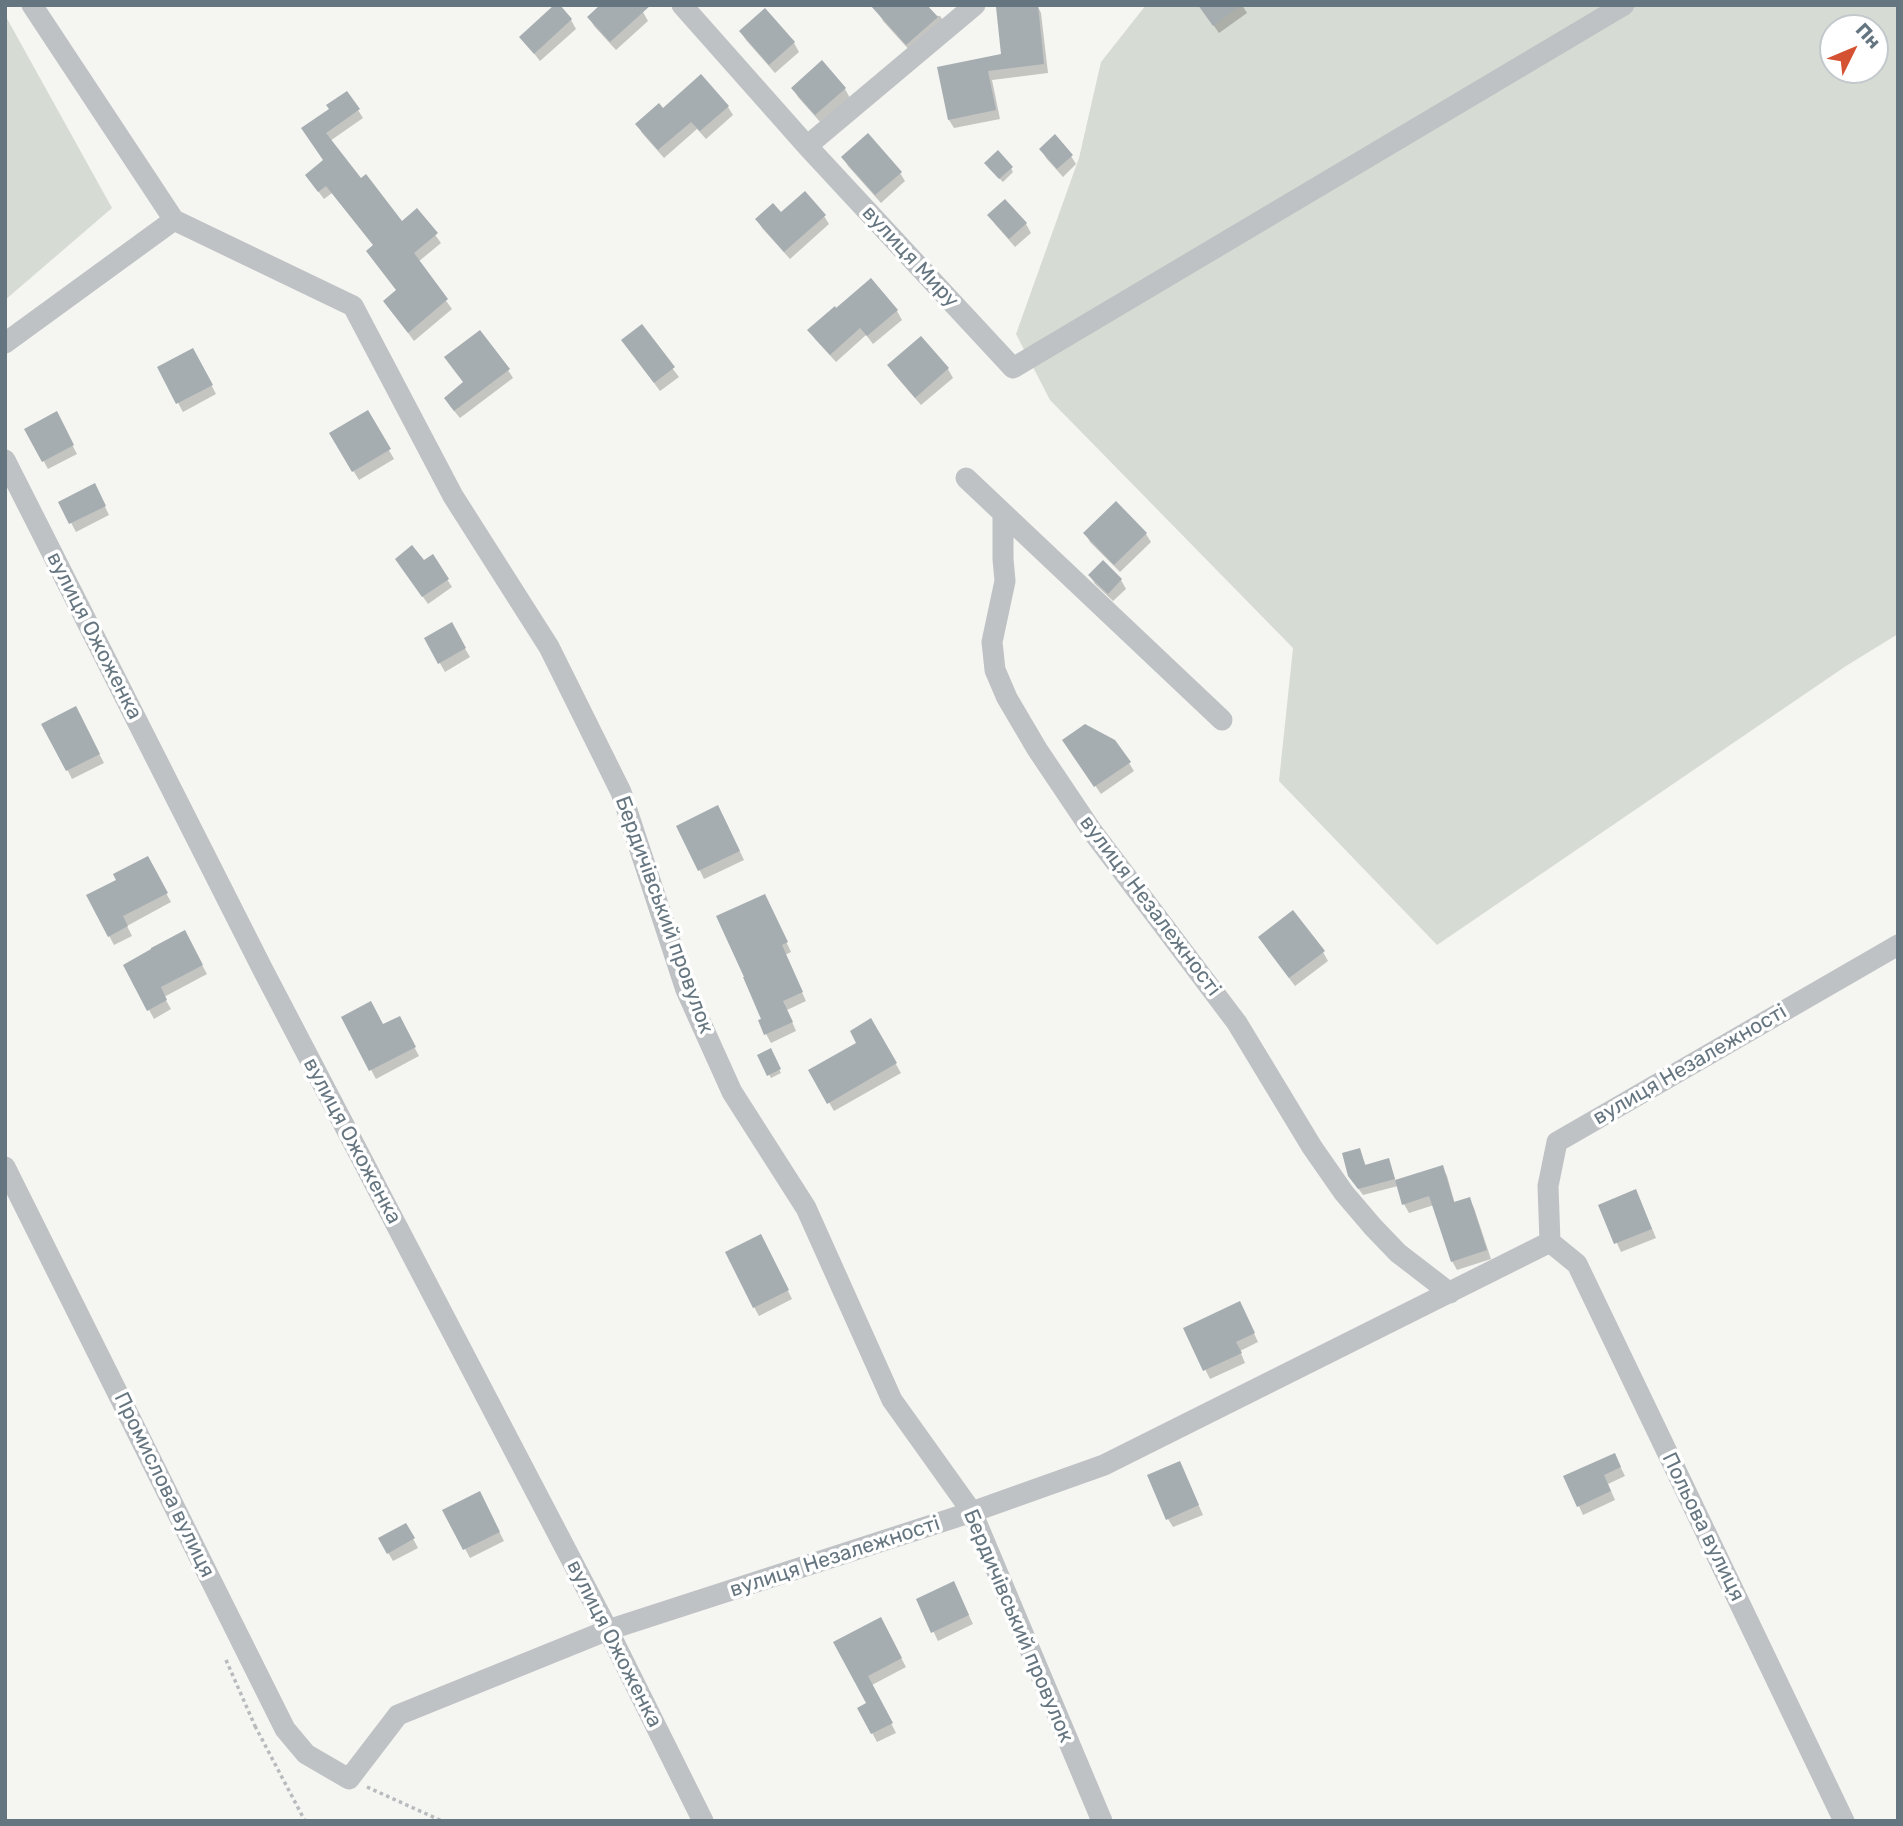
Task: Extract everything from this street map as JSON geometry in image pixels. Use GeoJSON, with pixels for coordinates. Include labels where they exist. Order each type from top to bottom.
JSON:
{"type":"FeatureCollection","features":[{"type":"Feature","properties":{"kind":"street"},"geometry":{"type":"LineString","coordinates":[[5,343],[174,220],[32,5]]}},
{"type":"Feature","properties":{"kind":"street","name":"вулиця Миру"},"geometry":{"type":"LineString","coordinates":[[682,5],[807,146],[1013,368],[1624,5]]}},
{"type":"Feature","properties":{"kind":"street"},"geometry":{"type":"LineString","coordinates":[[807,146],[975,5]]}},
{"type":"Feature","properties":{"kind":"street","name":"Бердичівський провулок"},"geometry":{"type":"LineString","coordinates":[[174,220],[353,306],[453,496],[549,648],[621,792],[686,990],[732,1092],[806,1208],[892,1400],[972,1512],[1102,1821]]}},
{"type":"Feature","properties":{"kind":"street","name":"вулиця Ожоженка"},"geometry":{"type":"LineString","coordinates":[[5,460],[263,971],[608,1630],[703,1821]]}},
{"type":"Feature","properties":{"kind":"street"},"geometry":{"type":"LineString","coordinates":[[966,478],[1223,720]]}},
{"type":"Feature","properties":{"kind":"street","name":"вулиця Незалежності"},"geometry":{"type":"LineString","coordinates":[[1003,513],[1005,581],[992,642],[995,670],[1007,698],[1037,749],[1092,831],[1237,1023],[1344,1193],[1398,1253],[1450,1293]]}},
{"type":"Feature","properties":{"kind":"street","name":"вулиця Незалежності"},"geometry":{"type":"LineString","coordinates":[[349,1779],[398,1715],[608,1630],[972,1512],[1104,1465],[1550,1242],[1548,1186],[1557,1142],[1898,945]]}},
{"type":"Feature","properties":{"kind":"street","name":"Промислова вулиця"},"geometry":{"type":"LineString","coordinates":[[5,1167],[285,1729],[306,1754],[349,1779]]}},
{"type":"Feature","properties":{"kind":"street","name":"Польова вулиця"},"geometry":{"type":"LineString","coordinates":[[1550,1242],[1577,1264],[1844,1821]]}},
{"type":"Feature","properties":{"kind":"path"},"geometry":{"type":"LineString","coordinates":[[265,1731],[255,1726],[304,1821]]}},
{"type":"Feature","properties":{"kind":"path"},"geometry":{"type":"LineString","coordinates":[[349,1779],[442,1821]]}},
{"type":"Feature","properties":{"kind":"shaded area"},"geometry":{"type":"Polygon","coordinates":[[[1146,5],[1898,5],[1898,634],[1846,666],[1437,945],[1279,781],[1293,648],[1050,400],[1016,334],[1079,158],[1101,62],[1146,5]]]}},
{"type":"Feature","properties":{"kind":"shaded area"},"geometry":{"type":"Polygon","coordinates":[[[5,15],[112,208],[5,300],[5,15]]]}},
{"type":"Feature","properties":{"kind":"building"},"geometry":{"type":"Polygon","coordinates":[[[554,5],[560,5],[572,19],[534,54],[519,37],[554,5]]]}},
{"type":"Feature","properties":{"kind":"building"},"geometry":{"type":"Polygon","coordinates":[[[600,5],[651,5],[610,42],[587,17],[600,5]]]}},
{"type":"Feature","properties":{"kind":"building"},"geometry":{"type":"Polygon","coordinates":[[[870,5],[927,5],[938,17],[906,45],[870,5]]]}},
{"type":"Feature","properties":{"kind":"building"},"geometry":{"type":"Polygon","coordinates":[[[1038,5],[1044,64],[988,71],[996,110],[948,120],[937,67],[1001,54],[996,7],[1038,5]]]}},
{"type":"Feature","properties":{"kind":"building"},"geometry":{"type":"Polygon","coordinates":[[[1198,5],[1241,5],[1213,26],[1198,5]]]}},
{"type":"Feature","properties":{"kind":"building"},"geometry":{"type":"Polygon","coordinates":[[[765,8],[795,42],[769,65],[739,31],[765,8]]]}},
{"type":"Feature","properties":{"kind":"building"},"geometry":{"type":"Polygon","coordinates":[[[822,60],[846,88],[815,115],[791,88],[822,60]]]}},
{"type":"Feature","properties":{"kind":"building"},"geometry":{"type":"Polygon","coordinates":[[[701,74],[729,106],[700,131],[691,122],[658,150],[635,124],[659,103],[663,108],[701,74]]]}},
{"type":"Feature","properties":{"kind":"building"},"geometry":{"type":"Polygon","coordinates":[[[347,91],[360,109],[326,133],[361,178],[366,174],[402,221],[417,208],[438,233],[414,253],[448,299],[408,333],[383,301],[396,290],[366,251],[373,245],[326,186],[318,192],[305,175],[323,160],[301,128],[329,109],[326,105],[347,91]]]}},
{"type":"Feature","properties":{"kind":"building"},"geometry":{"type":"Polygon","coordinates":[[[868,133],[902,172],[875,195],[841,157],[868,133]]]}},
{"type":"Feature","properties":{"kind":"building"},"geometry":{"type":"Polygon","coordinates":[[[1055,134],[1073,155],[1057,169],[1039,149],[1055,134]]]}},
{"type":"Feature","properties":{"kind":"building"},"geometry":{"type":"Polygon","coordinates":[[[998,150],[1013,167],[999,179],[984,163],[998,150]]]}},
{"type":"Feature","properties":{"kind":"building"},"geometry":{"type":"Polygon","coordinates":[[[805,191],[826,215],[784,252],[755,219],[773,203],[781,212],[805,191]]]}},
{"type":"Feature","properties":{"kind":"building"},"geometry":{"type":"Polygon","coordinates":[[[1005,199],[1027,223],[1009,239],[987,215],[1005,199]]]}},
{"type":"Feature","properties":{"kind":"building"},"geometry":{"type":"Polygon","coordinates":[[[871,278],[898,310],[867,336],[860,328],[830,355],[807,330],[871,278]]]}},
{"type":"Feature","properties":{"kind":"building"},"geometry":{"type":"Polygon","coordinates":[[[642,324],[675,367],[654,383],[621,340],[642,324]]]}},
{"type":"Feature","properties":{"kind":"building"},"geometry":{"type":"Polygon","coordinates":[[[480,330],[510,369],[454,411],[444,398],[463,382],[444,357],[480,330]]]}},
{"type":"Feature","properties":{"kind":"building"},"geometry":{"type":"Polygon","coordinates":[[[921,336],[949,368],[915,398],[887,365],[921,336]]]}},
{"type":"Feature","properties":{"kind":"building"},"geometry":{"type":"Polygon","coordinates":[[[193,348],[213,385],[176,404],[157,367],[193,348]]]}},
{"type":"Feature","properties":{"kind":"building"},"geometry":{"type":"Polygon","coordinates":[[[368,410],[391,449],[352,472],[329,433],[368,410]]]}},
{"type":"Feature","properties":{"kind":"building"},"geometry":{"type":"Polygon","coordinates":[[[57,411],[74,445],[42,462],[24,429],[57,411]]]}},
{"type":"Feature","properties":{"kind":"building"},"geometry":{"type":"Polygon","coordinates":[[[95,483],[106,506],[69,524],[58,502],[95,483]]]}},
{"type":"Feature","properties":{"kind":"building"},"geometry":{"type":"Polygon","coordinates":[[[1116,501],[1147,533],[1114,565],[1083,533],[1116,501]]]}},
{"type":"Feature","properties":{"kind":"building"},"geometry":{"type":"Polygon","coordinates":[[[412,545],[424,560],[433,554],[449,579],[422,597],[395,559],[412,545]]]}},
{"type":"Feature","properties":{"kind":"building"},"geometry":{"type":"Polygon","coordinates":[[[1103,560],[1122,579],[1108,594],[1088,575],[1103,560]]]}},
{"type":"Feature","properties":{"kind":"building"},"geometry":{"type":"Polygon","coordinates":[[[452,622],[466,648],[438,664],[424,638],[452,622]]]}},
{"type":"Feature","properties":{"kind":"building"},"geometry":{"type":"Polygon","coordinates":[[[76,706],[100,754],[66,771],[41,724],[76,706]]]}},
{"type":"Feature","properties":{"kind":"building"},"geometry":{"type":"Polygon","coordinates":[[[1085,724],[1115,740],[1131,762],[1094,787],[1062,740],[1085,724]]]}},
{"type":"Feature","properties":{"kind":"building"},"geometry":{"type":"Polygon","coordinates":[[[718,805],[740,851],[698,871],[676,826],[718,805]]]}},
{"type":"Feature","properties":{"kind":"building"},"geometry":{"type":"Polygon","coordinates":[[[148,856],[168,893],[123,916],[128,926],[108,937],[86,895],[116,880],[113,874],[148,856]]]}},
{"type":"Feature","properties":{"kind":"building"},"geometry":{"type":"Polygon","coordinates":[[[765,894],[788,942],[782,945],[803,992],[783,1001],[793,1022],[764,1035],[758,1020],[761,1019],[716,916],[765,894]]]}},
{"type":"Feature","properties":{"kind":"building"},"geometry":{"type":"Polygon","coordinates":[[[1293,910],[1325,951],[1289,978],[1258,937],[1293,910]]]}},
{"type":"Feature","properties":{"kind":"building"},"geometry":{"type":"Polygon","coordinates":[[[185,930],[203,965],[161,987],[167,1000],[147,1011],[123,965],[185,930]]]}},
{"type":"Feature","properties":{"kind":"building"},"geometry":{"type":"Polygon","coordinates":[[[371,1001],[383,1024],[400,1016],[416,1047],[369,1071],[341,1017],[371,1001]]]}},
{"type":"Feature","properties":{"kind":"building"},"geometry":{"type":"Polygon","coordinates":[[[871,1018],[897,1063],[827,1104],[808,1070],[856,1043],[850,1031],[871,1018]]]}},
{"type":"Feature","properties":{"kind":"building"},"geometry":{"type":"Polygon","coordinates":[[[771,1048],[781,1069],[767,1076],[757,1055],[771,1048]]]}},
{"type":"Feature","properties":{"kind":"building"},"geometry":{"type":"Polygon","coordinates":[[[1360,1148],[1365,1165],[1389,1158],[1395,1179],[1358,1189],[1348,1176],[1342,1153],[1360,1148]]]}},
{"type":"Feature","properties":{"kind":"building"},"geometry":{"type":"Polygon","coordinates":[[[1443,1165],[1454,1202],[1470,1197],[1487,1250],[1451,1262],[1429,1196],[1402,1205],[1395,1180],[1443,1165]]]}},
{"type":"Feature","properties":{"kind":"building"},"geometry":{"type":"Polygon","coordinates":[[[1636,1189],[1652,1229],[1614,1244],[1598,1205],[1636,1189]]]}},
{"type":"Feature","properties":{"kind":"building"},"geometry":{"type":"Polygon","coordinates":[[[761,1234],[789,1290],[753,1308],[725,1252],[761,1234]]]}},
{"type":"Feature","properties":{"kind":"building"},"geometry":{"type":"Polygon","coordinates":[[[1240,1301],[1255,1333],[1236,1342],[1242,1353],[1203,1371],[1183,1328],[1240,1301]]]}},
{"type":"Feature","properties":{"kind":"building"},"geometry":{"type":"Polygon","coordinates":[[[1615,1453],[1621,1467],[1604,1475],[1611,1491],[1577,1507],[1563,1476],[1615,1453]]]}},
{"type":"Feature","properties":{"kind":"building"},"geometry":{"type":"Polygon","coordinates":[[[1180,1461],[1199,1505],[1166,1520],[1147,1475],[1180,1461]]]}},
{"type":"Feature","properties":{"kind":"building"},"geometry":{"type":"Polygon","coordinates":[[[480,1491],[500,1532],[463,1550],[442,1510],[480,1491]]]}},
{"type":"Feature","properties":{"kind":"building"},"geometry":{"type":"Polygon","coordinates":[[[406,1523],[415,1538],[387,1554],[378,1538],[406,1523]]]}},
{"type":"Feature","properties":{"kind":"building"},"geometry":{"type":"Polygon","coordinates":[[[954,1581],[969,1615],[931,1633],[916,1599],[954,1581]]]}},
{"type":"Feature","properties":{"kind":"building"},"geometry":{"type":"Polygon","coordinates":[[[881,1617],[902,1658],[868,1676],[893,1723],[871,1734],[857,1708],[866,1703],[833,1642],[881,1617]]]}}]}
